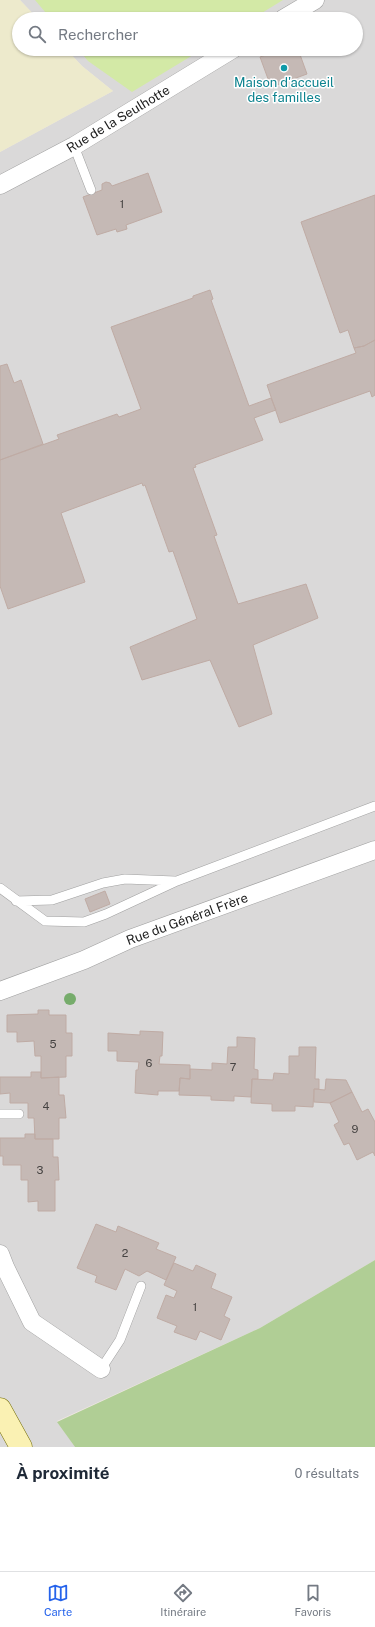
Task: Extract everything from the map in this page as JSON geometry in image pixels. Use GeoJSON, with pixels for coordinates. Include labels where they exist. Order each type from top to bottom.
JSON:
{"type":"FeatureCollection","features":[{"type":"Feature","properties":{"kind":"street"},"geometry":{"type":"LineString","coordinates":[[295,12],[315,0]]}},
{"type":"Feature","properties":{"kind":"street","name":"Rue de la Seulhotte"},"geometry":{"type":"LineString","coordinates":[[0,185],[74,146],[222,56]]}},
{"type":"Feature","properties":{"kind":"street","name":"Rue du Général Frère"},"geometry":{"type":"LineString","coordinates":[[0,991],[84,960],[130,939],[375,850]]}},
{"type":"Feature","properties":{"kind":"street"},"geometry":{"type":"LineString","coordinates":[[0,1254],[4,1267],[32,1322],[101,1369]]}},
{"type":"Feature","properties":{"kind":"street"},"geometry":{"type":"LineString","coordinates":[[0,1409],[21,1447]]}},
{"type":"Feature","properties":{"kind":"lane"},"geometry":{"type":"LineString","coordinates":[[74,146],[91,190]]}},
{"type":"Feature","properties":{"kind":"lane"},"geometry":{"type":"LineString","coordinates":[[0,888],[45,921],[84,922],[106,914],[177,881],[375,806]]}},
{"type":"Feature","properties":{"kind":"lane"},"geometry":{"type":"LineString","coordinates":[[16,901],[52,900],[103,883],[124,879],[177,881]]}},
{"type":"Feature","properties":{"kind":"lane"},"geometry":{"type":"LineString","coordinates":[[0,1114],[19,1114]]}},
{"type":"Feature","properties":{"kind":"lane"},"geometry":{"type":"LineString","coordinates":[[101,1369],[120,1340],[141,1286]]}},
{"type":"Feature","properties":{"kind":"shaded area"},"geometry":{"type":"Polygon","coordinates":[[[0,0],[20,0],[31,12],[12,12],[12,56],[73,56],[82,66],[113,91],[0,152],[0,0]]]}},
{"type":"Feature","properties":{"kind":"shaded area"},"geometry":{"type":"Polygon","coordinates":[[[20,0],[375,0],[375,1260],[260,1328],[57,1421],[75,1447],[0,1447],[0,152],[113,91],[82,66],[73,56],[363,56],[363,12],[31,12],[20,0]]]}},
{"type":"Feature","properties":{"kind":"green space"},"geometry":{"type":"Polygon","coordinates":[[[35,0],[283,0],[263,12],[45,12],[35,0]]]}},
{"type":"Feature","properties":{"kind":"green space"},"geometry":{"type":"Polygon","coordinates":[[[84,56],[191,56],[132,92],[88,61],[84,56]]]}},
{"type":"Feature","properties":{"kind":"green space"},"geometry":{"type":"Polygon","coordinates":[[[375,1260],[375,1447],[75,1447],[57,1422],[260,1328],[375,1260]]]}},
{"type":"Feature","properties":{"kind":"building","name":"Maison d'accueil des familles"},"geometry":{"type":"Polygon","coordinates":[[[301,56],[307,74],[271,87],[260,57],[301,56]]]}},
{"type":"Feature","properties":{"kind":"building"},"geometry":{"type":"Polygon","coordinates":[[[148,173],[162,212],[126,225],[127,229],[117,232],[116,229],[97,235],[83,197],[102,190],[102,184],[106,182],[110,183],[112,186],[148,173]]]}},
{"type":"Feature","properties":{"kind":"building"},"geometry":{"type":"Polygon","coordinates":[[[375,195],[375,340],[364,346],[354,348],[348,330],[340,333],[301,222],[375,195]]]}},
{"type":"Feature","properties":{"kind":"building"},"geometry":{"type":"Polygon","coordinates":[[[210,290],[213,299],[211,300],[249,406],[271,398],[276,410],[254,418],[263,440],[195,465],[196,467],[193,468],[217,535],[214,536],[238,604],[306,584],[318,618],[253,645],[272,714],[239,727],[210,660],[142,680],[130,647],[197,619],[173,551],[169,552],[145,485],[143,486],[142,483],[61,513],[85,582],[8,609],[0,586],[0,460],[59,439],[57,435],[117,414],[119,417],[141,409],[111,327],[193,298],[193,296],[210,290]]]}},
{"type":"Feature","properties":{"kind":"building"},"geometry":{"type":"Polygon","coordinates":[[[375,340],[375,395],[372,397],[370,391],[280,423],[267,385],[356,353],[354,348],[364,346],[375,340]]]}},
{"type":"Feature","properties":{"kind":"building"},"geometry":{"type":"Polygon","coordinates":[[[7,364],[14,383],[21,380],[43,444],[0,460],[0,366],[7,364]]]}},
{"type":"Feature","properties":{"kind":"building"},"geometry":{"type":"Polygon","coordinates":[[[105,891],[110,904],[90,912],[85,899],[105,891]]]}},
{"type":"Feature","properties":{"kind":"building"},"geometry":{"type":"Polygon","coordinates":[[[38,1010],[49,1010],[49,1015],[66,1015],[66,1033],[72,1033],[72,1056],[66,1056],[66,1077],[41,1078],[41,1056],[35,1056],[34,1041],[17,1042],[17,1032],[7,1032],[7,1015],[38,1014],[38,1010]]]}},
{"type":"Feature","properties":{"kind":"building"},"geometry":{"type":"Polygon","coordinates":[[[140,1031],[163,1032],[162,1056],[160,1056],[159,1064],[190,1065],[190,1079],[180,1078],[179,1091],[158,1091],[158,1095],[135,1093],[136,1070],[138,1070],[139,1062],[117,1061],[117,1051],[108,1051],[108,1033],[140,1035],[140,1031]]]}},
{"type":"Feature","properties":{"kind":"building"},"geometry":{"type":"Polygon","coordinates":[[[237,1037],[255,1038],[254,1069],[258,1070],[258,1079],[252,1079],[251,1097],[234,1096],[234,1101],[211,1100],[211,1096],[179,1095],[180,1078],[190,1079],[190,1069],[212,1070],[212,1063],[227,1064],[228,1047],[237,1047],[237,1037]]]}},
{"type":"Feature","properties":{"kind":"building"},"geometry":{"type":"Polygon","coordinates":[[[299,1047],[316,1047],[315,1079],[319,1079],[319,1089],[314,1089],[313,1107],[295,1106],[295,1111],[272,1111],[272,1104],[251,1103],[252,1079],[273,1080],[274,1073],[289,1074],[289,1056],[299,1056],[299,1047]]]}},
{"type":"Feature","properties":{"kind":"building"},"geometry":{"type":"Polygon","coordinates":[[[31,1072],[41,1072],[41,1078],[59,1077],[59,1095],[64,1095],[66,1118],[59,1118],[59,1139],[35,1139],[34,1118],[28,1118],[28,1103],[10,1103],[10,1093],[0,1094],[0,1077],[31,1077],[31,1072]]]}},
{"type":"Feature","properties":{"kind":"building"},"geometry":{"type":"Polygon","coordinates":[[[326,1079],[346,1080],[352,1092],[330,1103],[314,1102],[314,1089],[325,1090],[326,1079]]]}},
{"type":"Feature","properties":{"kind":"building"},"geometry":{"type":"Polygon","coordinates":[[[352,1092],[362,1112],[368,1109],[375,1122],[375,1156],[373,1152],[357,1160],[349,1143],[344,1145],[334,1125],[339,1122],[330,1103],[352,1092]]]}},
{"type":"Feature","properties":{"kind":"building"},"geometry":{"type":"Polygon","coordinates":[[[25,1134],[35,1134],[35,1139],[53,1139],[53,1157],[58,1157],[59,1180],[55,1180],[55,1211],[38,1211],[38,1201],[28,1202],[28,1180],[21,1180],[21,1165],[3,1165],[3,1156],[0,1156],[0,1138],[25,1138],[25,1134]]]}},
{"type":"Feature","properties":{"kind":"building"},"geometry":{"type":"Polygon","coordinates":[[[96,1224],[116,1232],[118,1226],[159,1243],[156,1249],[176,1257],[166,1280],[147,1271],[139,1276],[125,1269],[116,1290],[95,1282],[97,1276],[77,1268],[96,1224]]]}},
{"type":"Feature","properties":{"kind":"building"},"geometry":{"type":"Polygon","coordinates":[[[174,1263],[193,1271],[196,1265],[216,1274],[211,1288],[232,1297],[224,1316],[230,1319],[221,1340],[200,1331],[196,1340],[174,1332],[177,1326],[157,1318],[166,1295],[174,1298],[177,1291],[164,1285],[174,1263]]]}},
{"type":"Feature","properties":{"kind":"place","name":"Maison d'accueil des familles"},"geometry":{"type":"Point","coordinates":[284,68]}}]}
